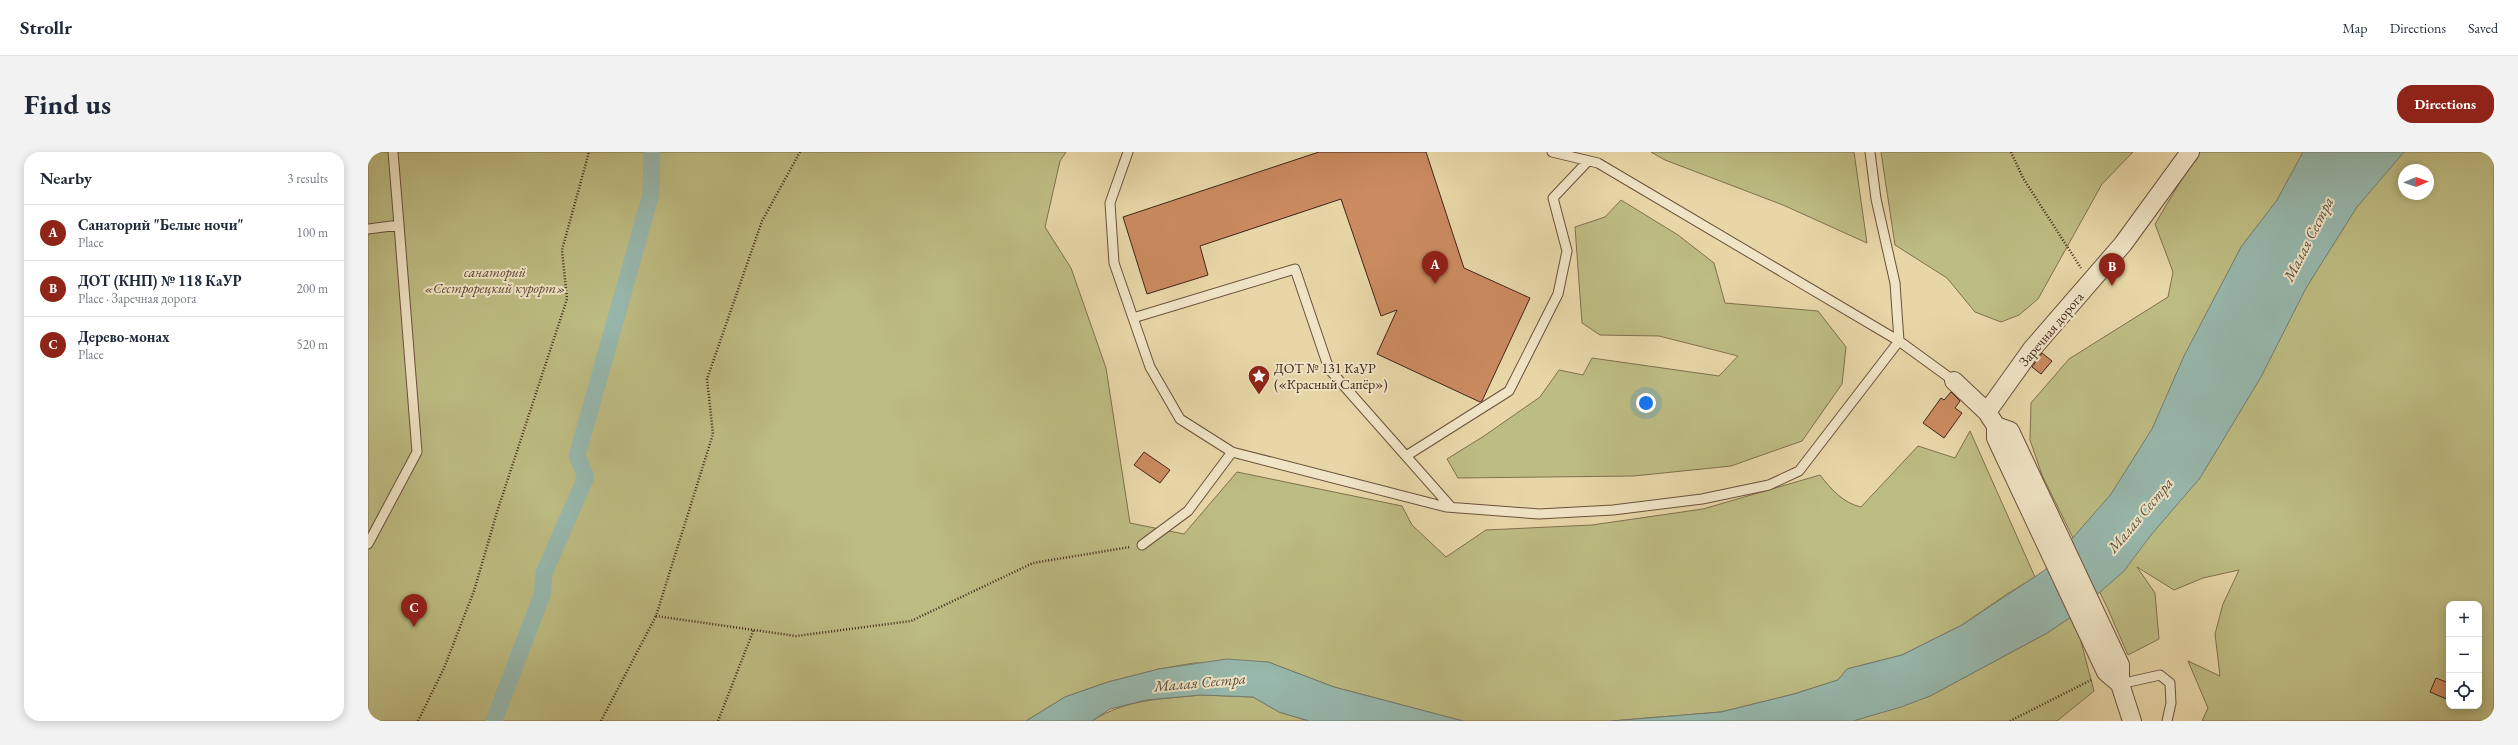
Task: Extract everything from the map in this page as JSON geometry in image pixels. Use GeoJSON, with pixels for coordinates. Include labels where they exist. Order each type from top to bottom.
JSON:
{"type":"FeatureCollection","features":[{"type":"Feature","properties":{"kind":"street","name":"Заречная дорога"},"geometry":{"type":"LineString","coordinates":[[1997,427],[2032,349],[2123,244],[2190,152]]}},
{"type":"Feature","properties":{"kind":"street"},"geometry":{"type":"LineString","coordinates":[[1954,381],[1997,427],[2120,684],[2132,721]]}},
{"type":"Feature","properties":{"kind":"lane"},"geometry":{"type":"LineString","coordinates":[[368,544],[417,452],[393,152]]}},
{"type":"Feature","properties":{"kind":"lane"},"geometry":{"type":"LineString","coordinates":[[1128,152],[1110,204],[1114,263],[1150,367],[1180,419],[1232,452],[1451,507],[1539,514],[1613,510],[1702,499],[1769,485],[1799,472],[1899,341],[1895,283],[1876,199],[1870,152]]}},
{"type":"Feature","properties":{"kind":"lane"},"geometry":{"type":"LineString","coordinates":[[1552,152],[1598,163],[1899,341],[1954,381]]}},
{"type":"Feature","properties":{"kind":"lane"},"geometry":{"type":"LineString","coordinates":[[1406,456],[1509,391],[1558,294],[1567,251],[1553,198],[1588,161]]}},
{"type":"Feature","properties":{"kind":"lane"},"geometry":{"type":"LineString","coordinates":[[368,229],[399,225]]}},
{"type":"Feature","properties":{"kind":"lane"},"geometry":{"type":"LineString","coordinates":[[1133,318],[1295,268],[1329,369],[1451,507]]}},
{"type":"Feature","properties":{"kind":"lane"},"geometry":{"type":"LineString","coordinates":[[1142,545],[1188,511],[1232,452]]}},
{"type":"Feature","properties":{"kind":"lane"},"geometry":{"type":"LineString","coordinates":[[2120,684],[2144,677],[2160,675],[2170,683],[2171,704],[2167,721]]}},
{"type":"Feature","properties":{"kind":"path"},"geometry":{"type":"LineString","coordinates":[[418,721],[444,668],[474,591],[497,512],[567,299],[562,250],[589,152]]}},
{"type":"Feature","properties":{"kind":"path"},"geometry":{"type":"LineString","coordinates":[[601,721],[656,616],[713,434],[707,379],[762,221],[800,152]]}},
{"type":"Feature","properties":{"kind":"path"},"geometry":{"type":"LineString","coordinates":[[2011,152],[2023,178],[2090,282]]}},
{"type":"Feature","properties":{"kind":"path"},"geometry":{"type":"LineString","coordinates":[[656,616],[796,636],[910,621],[1033,563],[1142,545]]}},
{"type":"Feature","properties":{"kind":"path"},"geometry":{"type":"LineString","coordinates":[[718,721],[754,629]]}},
{"type":"Feature","properties":{"kind":"path"},"geometry":{"type":"LineString","coordinates":[[2010,721],[2113,669]]}},
{"type":"Feature","properties":{"kind":"green space","name":"санаторий «Сестрорецкий курорт»"},"geometry":{"type":"Polygon","coordinates":[[[368,152],[1066,152],[1060,161],[1045,227],[1071,268],[1106,368],[1130,523],[1184,534],[1237,472],[1402,506],[1412,525],[1446,557],[1486,530],[1592,525],[1703,509],[1820,475],[1843,499],[1861,507],[1918,446],[1955,458],[1970,431],[2035,577],[1962,625],[1902,655],[1847,669],[1838,680],[1794,694],[1721,712],[1611,721],[1463,721],[1334,687],[1268,662],[1194,663],[1159,669],[1108,682],[1065,697],[1026,721],[368,721],[368,152]]]}},
{"type":"Feature","properties":{"kind":"green space"},"geometry":{"type":"Polygon","coordinates":[[[1651,152],[1854,152],[1867,243],[1783,205],[1665,160],[1651,152]]]}},
{"type":"Feature","properties":{"kind":"green space"},"geometry":{"type":"Polygon","coordinates":[[[1881,152],[2133,152],[2102,184],[2038,299],[2019,315],[2001,322],[1975,312],[1947,278],[1895,245],[1881,152]]]}},
{"type":"Feature","properties":{"kind":"green space"},"geometry":{"type":"Polygon","coordinates":[[[2198,152],[2494,152],[2494,721],[2202,721],[2208,708],[2188,661],[2220,676],[2215,634],[2223,604],[2239,570],[2203,578],[2174,590],[2137,567],[2155,593],[2159,639],[2128,655],[2107,607],[2042,475],[2030,440],[2031,403],[2069,359],[2168,297],[2173,272],[2155,224],[2198,152]]]}},
{"type":"Feature","properties":{"kind":"green space"},"geometry":{"type":"Polygon","coordinates":[[[1621,200],[1678,235],[1714,263],[1725,303],[1818,311],[1846,347],[1842,384],[1802,441],[1731,466],[1634,476],[1458,478],[1447,459],[1484,436],[1540,397],[1559,370],[1583,375],[1592,358],[1719,376],[1738,356],[1659,336],[1600,335],[1582,323],[1575,227],[1605,217],[1621,200]]]}},
{"type":"Feature","properties":{"kind":"green space"},"geometry":{"type":"Polygon","coordinates":[[[2074,615],[2094,691],[2057,721],[1853,721],[1930,696],[2047,633],[2074,615]]]}},
{"type":"Feature","properties":{"kind":"green space"},"geometry":{"type":"Polygon","coordinates":[[[1201,695],[1253,697],[1279,712],[1309,721],[1092,721],[1118,708],[1131,704],[1158,699],[1201,695]]]}},
{"type":"Feature","properties":{"kind":"water","name":"Малая Сестра"},"geometry":{"type":"Polygon","coordinates":[[[2303,152],[2404,152],[2357,207],[2306,288],[2261,377],[2200,478],[2151,535],[2124,571],[2074,615],[2047,633],[1930,696],[1901,707],[1853,721],[1611,721],[1721,712],[1794,694],[1838,680],[1847,669],[1902,655],[1962,625],[2045,570],[2111,494],[2152,429],[2184,356],[2241,247],[2277,200],[2303,152]]]}},
{"type":"Feature","properties":{"kind":"water","name":"Малая Сестра"},"geometry":{"type":"Polygon","coordinates":[[[1227,659],[1268,662],[1334,687],[1463,721],[1309,721],[1279,712],[1253,697],[1201,695],[1146,700],[1110,709],[1092,721],[1026,721],[1065,697],[1108,682],[1159,669],[1227,659]]]}},
{"type":"Feature","properties":{"kind":"building"},"geometry":{"type":"Polygon","coordinates":[[[1319,152],[1426,152],[1464,268],[1530,298],[1482,401],[1480,402],[1377,354],[1397,310],[1381,316],[1341,199],[1200,246],[1208,275],[1147,294],[1123,217],[1319,152]]]}},
{"type":"Feature","properties":{"kind":"building"},"geometry":{"type":"Polygon","coordinates":[[[2042,353],[2052,361],[2041,374],[2032,367],[2042,353]]]}},
{"type":"Feature","properties":{"kind":"building"},"geometry":{"type":"Polygon","coordinates":[[[1951,392],[1960,401],[1955,408],[1962,413],[1944,438],[1923,423],[1941,398],[1944,400],[1951,392]]]}},
{"type":"Feature","properties":{"kind":"building"},"geometry":{"type":"Polygon","coordinates":[[[1144,452],[1170,470],[1160,483],[1134,465],[1144,452]]]}},
{"type":"Feature","properties":{"kind":"building"},"geometry":{"type":"Polygon","coordinates":[[[2436,678],[2446,682],[2446,699],[2430,692],[2436,678]]]}},
{"type":"Feature","properties":{"kind":"waterway"},"geometry":{"type":"LineString","coordinates":[[494,721],[542,595],[544,573],[586,477],[577,456],[651,194],[652,152]]}},
{"type":"Feature","properties":{"kind":"place","name":"Санаторий \"Белые ночи\""},"geometry":{"type":"Point","coordinates":[1435,284]}},
{"type":"Feature","properties":{"kind":"place","name":"ДОТ (КНП) № 118 КаУР"},"geometry":{"type":"Point","coordinates":[2112,286]}},
{"type":"Feature","properties":{"kind":"place","name":"ДОТ № 131 КаУР («Красный Сапёр»)"},"geometry":{"type":"Point","coordinates":[1259,396]}},
{"type":"Feature","properties":{"kind":"place","name":"Дерево-монах"},"geometry":{"type":"Point","coordinates":[414,627]}}]}
